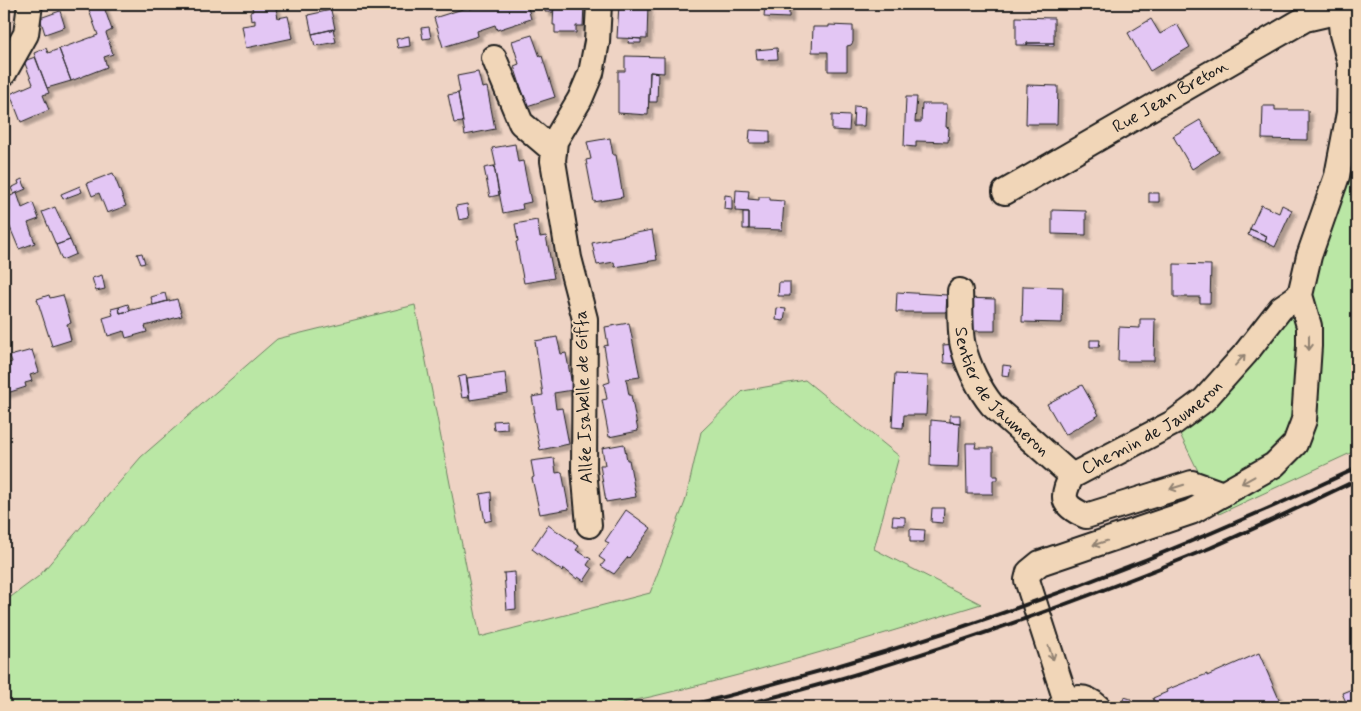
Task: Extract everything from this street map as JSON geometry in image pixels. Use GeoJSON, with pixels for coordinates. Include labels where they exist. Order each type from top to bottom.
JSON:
{"type":"FeatureCollection","features":[{"type":"Feature","properties":{"kind":"street"},"geometry":{"type":"LineString","coordinates":[[4,73],[26,34],[30,4]]}},
{"type":"Feature","properties":{"kind":"street","name":"Allée Isabelle de Giffa"},"geometry":{"type":"LineString","coordinates":[[589,525],[584,469],[585,319],[569,258],[553,161],[555,141],[580,99],[591,73],[597,42],[599,4]]}},
{"type":"Feature","properties":{"kind":"street"},"geometry":{"type":"LineString","coordinates":[[1098,707],[1087,699],[1073,698],[1063,704],[1027,580],[1029,572],[1040,563],[1191,512],[1274,465],[1295,444],[1304,420],[1310,346],[1309,326],[1300,295],[1309,256],[1337,176],[1349,113],[1350,64],[1342,34],[1342,9]]}},
{"type":"Feature","properties":{"kind":"street","name":"Rue Jean Breton"},"geometry":{"type":"LineString","coordinates":[[1005,192],[1305,20],[1342,9]]}},
{"type":"Feature","properties":{"kind":"street"},"geometry":{"type":"LineString","coordinates":[[494,58],[521,123],[554,151]]}},
{"type":"Feature","properties":{"kind":"street","name":"Sentier de Jaumeron"},"geometry":{"type":"LineString","coordinates":[[960,291],[962,345],[970,367],[984,395],[992,405],[1072,476]]}},
{"type":"Feature","properties":{"kind":"street","name":"Chemin de Jaumeron"},"geometry":{"type":"LineString","coordinates":[[1223,494],[1192,483],[1086,516],[1070,508],[1064,498],[1064,489],[1072,476],[1173,423],[1204,400],[1245,354],[1281,308],[1300,295]]}},
{"type":"Feature","properties":{"kind":"green space"},"geometry":{"type":"Polygon","coordinates":[[[1357,143],[1357,450],[1219,514],[1178,430],[1313,282],[1343,197],[1357,143]]]}},
{"type":"Feature","properties":{"kind":"green space"},"geometry":{"type":"Polygon","coordinates":[[[415,305],[480,637],[650,593],[685,502],[701,432],[743,391],[805,380],[899,456],[874,549],[981,604],[748,673],[605,707],[4,707],[4,602],[39,576],[141,457],[277,339],[415,305]]]}},
{"type":"Feature","properties":{"kind":"building"},"geometry":{"type":"Polygon","coordinates":[[[103,4],[112,30],[106,33],[113,54],[104,57],[107,67],[71,81],[59,49],[98,35],[87,5],[103,4]]]}},
{"type":"Feature","properties":{"kind":"building"},"geometry":{"type":"Polygon","coordinates":[[[251,4],[275,4],[278,18],[288,16],[293,38],[246,48],[242,26],[255,24],[255,20],[251,21],[250,12],[253,11],[251,4]]]}},
{"type":"Feature","properties":{"kind":"building"},"geometry":{"type":"Polygon","coordinates":[[[478,4],[527,4],[531,19],[497,30],[495,25],[477,31],[478,36],[443,47],[434,18],[469,7],[470,9],[478,6],[478,4]]]}},
{"type":"Feature","properties":{"kind":"building"},"geometry":{"type":"Polygon","coordinates":[[[545,4],[554,4],[553,12],[545,12],[545,4]]]}},
{"type":"Feature","properties":{"kind":"building"},"geometry":{"type":"Polygon","coordinates":[[[554,4],[584,4],[583,26],[576,26],[576,33],[555,33],[555,25],[553,25],[554,4]]]}},
{"type":"Feature","properties":{"kind":"building"},"geometry":{"type":"Polygon","coordinates":[[[619,4],[648,4],[647,39],[617,38],[619,4]]]}},
{"type":"Feature","properties":{"kind":"building"},"geometry":{"type":"Polygon","coordinates":[[[765,4],[789,4],[789,18],[764,17],[765,4]]]}},
{"type":"Feature","properties":{"kind":"building"},"geometry":{"type":"Polygon","coordinates":[[[331,10],[335,29],[312,34],[308,15],[331,10]]]}},
{"type":"Feature","properties":{"kind":"building"},"geometry":{"type":"Polygon","coordinates":[[[60,11],[65,27],[45,34],[40,18],[60,11]]]}},
{"type":"Feature","properties":{"kind":"building"},"geometry":{"type":"Polygon","coordinates":[[[1016,17],[1054,18],[1054,43],[1016,45],[1016,17]]]}},
{"type":"Feature","properties":{"kind":"building"},"geometry":{"type":"Polygon","coordinates":[[[1151,19],[1160,34],[1177,24],[1190,47],[1150,71],[1128,33],[1151,19]]]}},
{"type":"Feature","properties":{"kind":"building"},"geometry":{"type":"Polygon","coordinates":[[[829,25],[853,26],[853,42],[847,46],[847,71],[828,71],[828,52],[812,52],[813,27],[829,27],[829,25]]]}},
{"type":"Feature","properties":{"kind":"building"},"geometry":{"type":"Polygon","coordinates":[[[429,27],[431,38],[423,39],[421,28],[429,27]]]}},
{"type":"Feature","properties":{"kind":"building"},"geometry":{"type":"Polygon","coordinates":[[[333,29],[336,42],[315,46],[312,34],[333,29]]]}},
{"type":"Feature","properties":{"kind":"building"},"geometry":{"type":"Polygon","coordinates":[[[532,35],[540,57],[542,56],[555,97],[527,106],[514,66],[519,64],[512,41],[532,35]]]}},
{"type":"Feature","properties":{"kind":"building"},"geometry":{"type":"Polygon","coordinates":[[[409,36],[410,46],[398,48],[396,39],[409,36]]]}},
{"type":"Feature","properties":{"kind":"building"},"geometry":{"type":"Polygon","coordinates":[[[629,38],[641,39],[641,43],[628,43],[629,38]]]}},
{"type":"Feature","properties":{"kind":"building"},"geometry":{"type":"Polygon","coordinates":[[[1027,43],[1054,43],[1054,46],[1027,45],[1027,43]]]}},
{"type":"Feature","properties":{"kind":"building"},"geometry":{"type":"Polygon","coordinates":[[[46,48],[48,53],[59,49],[71,81],[47,88],[34,53],[46,48]]]}},
{"type":"Feature","properties":{"kind":"building"},"geometry":{"type":"Polygon","coordinates":[[[777,48],[778,59],[757,60],[756,50],[777,48]]]}},
{"type":"Feature","properties":{"kind":"building"},"geometry":{"type":"Polygon","coordinates":[[[625,56],[664,57],[664,73],[650,72],[648,115],[618,113],[618,71],[625,71],[625,56]]]}},
{"type":"Feature","properties":{"kind":"building"},"geometry":{"type":"Polygon","coordinates":[[[35,57],[49,93],[43,95],[49,110],[21,122],[10,94],[33,84],[24,61],[35,57]]]}},
{"type":"Feature","properties":{"kind":"building"},"geometry":{"type":"Polygon","coordinates":[[[478,72],[482,88],[487,87],[495,129],[465,135],[457,76],[478,72]]]}},
{"type":"Feature","properties":{"kind":"building"},"geometry":{"type":"Polygon","coordinates":[[[650,72],[658,73],[657,102],[649,102],[650,72]]]}},
{"type":"Feature","properties":{"kind":"building"},"geometry":{"type":"Polygon","coordinates":[[[1027,85],[1058,86],[1057,124],[1026,124],[1027,85]]]}},
{"type":"Feature","properties":{"kind":"building"},"geometry":{"type":"Polygon","coordinates":[[[458,93],[463,122],[454,123],[448,95],[458,93]]]}},
{"type":"Feature","properties":{"kind":"building"},"geometry":{"type":"Polygon","coordinates":[[[906,97],[917,97],[915,122],[921,122],[922,104],[947,104],[946,127],[949,128],[948,142],[916,141],[916,147],[904,146],[906,97]]]}},
{"type":"Feature","properties":{"kind":"building"},"geometry":{"type":"Polygon","coordinates":[[[854,106],[865,107],[864,126],[853,126],[854,106]]]}},
{"type":"Feature","properties":{"kind":"building"},"geometry":{"type":"Polygon","coordinates":[[[1263,106],[1275,106],[1275,110],[1308,110],[1308,140],[1262,139],[1263,106]]]}},
{"type":"Feature","properties":{"kind":"building"},"geometry":{"type":"Polygon","coordinates":[[[832,115],[850,116],[849,131],[832,130],[832,115]]]}},
{"type":"Feature","properties":{"kind":"building"},"geometry":{"type":"Polygon","coordinates":[[[1200,120],[1219,152],[1192,169],[1173,136],[1200,120]]]}},
{"type":"Feature","properties":{"kind":"building"},"geometry":{"type":"Polygon","coordinates":[[[750,130],[770,131],[770,143],[749,143],[750,130]]]}},
{"type":"Feature","properties":{"kind":"building"},"geometry":{"type":"Polygon","coordinates":[[[610,138],[613,155],[616,155],[623,197],[594,202],[586,160],[591,159],[587,142],[610,138]]]}},
{"type":"Feature","properties":{"kind":"building"},"geometry":{"type":"Polygon","coordinates":[[[515,144],[518,162],[523,161],[531,202],[522,204],[523,209],[503,213],[492,148],[515,144]]]}},
{"type":"Feature","properties":{"kind":"building"},"geometry":{"type":"Polygon","coordinates":[[[494,166],[499,195],[490,197],[484,168],[494,166]]]}},
{"type":"Feature","properties":{"kind":"building"},"geometry":{"type":"Polygon","coordinates":[[[113,173],[126,206],[107,213],[99,193],[92,196],[87,183],[113,173]]]}},
{"type":"Feature","properties":{"kind":"building"},"geometry":{"type":"Polygon","coordinates":[[[22,179],[26,189],[14,194],[11,188],[19,184],[18,181],[22,179]]]}},
{"type":"Feature","properties":{"kind":"building"},"geometry":{"type":"Polygon","coordinates":[[[80,186],[82,192],[63,199],[61,194],[80,186]]]}},
{"type":"Feature","properties":{"kind":"building"},"geometry":{"type":"Polygon","coordinates":[[[736,190],[749,191],[748,199],[759,200],[759,197],[770,197],[770,200],[784,201],[782,230],[749,229],[749,212],[735,211],[736,190]]]}},
{"type":"Feature","properties":{"kind":"building"},"geometry":{"type":"Polygon","coordinates":[[[17,193],[22,208],[33,203],[39,219],[28,223],[35,243],[19,249],[4,213],[4,199],[17,193]]]}},
{"type":"Feature","properties":{"kind":"building"},"geometry":{"type":"Polygon","coordinates":[[[1149,193],[1159,193],[1159,202],[1149,202],[1149,193]]]}},
{"type":"Feature","properties":{"kind":"building"},"geometry":{"type":"Polygon","coordinates":[[[725,195],[732,196],[732,210],[724,209],[725,195]]]}},
{"type":"Feature","properties":{"kind":"building"},"geometry":{"type":"Polygon","coordinates":[[[467,204],[469,218],[459,220],[456,206],[467,204]]]}},
{"type":"Feature","properties":{"kind":"building"},"geometry":{"type":"Polygon","coordinates":[[[1261,205],[1279,213],[1282,205],[1292,210],[1275,247],[1265,242],[1267,236],[1250,229],[1261,205]]]}},
{"type":"Feature","properties":{"kind":"building"},"geometry":{"type":"Polygon","coordinates":[[[55,207],[70,240],[56,245],[42,212],[55,207]]]}},
{"type":"Feature","properties":{"kind":"building"},"geometry":{"type":"Polygon","coordinates":[[[1052,210],[1086,211],[1086,235],[1052,234],[1052,210]]]}},
{"type":"Feature","properties":{"kind":"building"},"geometry":{"type":"Polygon","coordinates":[[[743,212],[749,212],[749,229],[743,229],[743,212]]]}},
{"type":"Feature","properties":{"kind":"building"},"geometry":{"type":"Polygon","coordinates":[[[537,220],[540,237],[546,236],[554,278],[524,283],[516,242],[518,241],[515,224],[537,220]]]}},
{"type":"Feature","properties":{"kind":"building"},"geometry":{"type":"Polygon","coordinates":[[[1250,229],[1267,236],[1265,242],[1248,235],[1250,229]]]}},
{"type":"Feature","properties":{"kind":"building"},"geometry":{"type":"Polygon","coordinates":[[[652,230],[657,260],[615,267],[614,262],[597,265],[592,243],[652,230]]]}},
{"type":"Feature","properties":{"kind":"building"},"geometry":{"type":"Polygon","coordinates":[[[70,240],[76,254],[62,260],[56,245],[70,240]]]}},
{"type":"Feature","properties":{"kind":"building"},"geometry":{"type":"Polygon","coordinates":[[[142,253],[145,263],[141,264],[137,254],[142,253]]]}},
{"type":"Feature","properties":{"kind":"building"},"geometry":{"type":"Polygon","coordinates":[[[1174,264],[1211,265],[1210,303],[1200,303],[1200,297],[1174,297],[1174,264]]]}},
{"type":"Feature","properties":{"kind":"building"},"geometry":{"type":"Polygon","coordinates":[[[102,275],[105,289],[96,291],[92,278],[102,275]]]}},
{"type":"Feature","properties":{"kind":"building"},"geometry":{"type":"Polygon","coordinates":[[[779,282],[790,282],[790,296],[778,296],[779,282]]]}},
{"type":"Feature","properties":{"kind":"building"},"geometry":{"type":"Polygon","coordinates":[[[1023,286],[1063,287],[1062,323],[1022,322],[1023,286]]]}},
{"type":"Feature","properties":{"kind":"building"},"geometry":{"type":"Polygon","coordinates":[[[897,292],[947,295],[946,312],[896,312],[897,292]]]}},
{"type":"Feature","properties":{"kind":"building"},"geometry":{"type":"Polygon","coordinates":[[[165,293],[167,301],[153,305],[151,297],[165,293]]]}},
{"type":"Feature","properties":{"kind":"building"},"geometry":{"type":"Polygon","coordinates":[[[49,295],[50,298],[63,295],[71,323],[67,324],[71,340],[52,346],[37,299],[49,295]]]}},
{"type":"Feature","properties":{"kind":"building"},"geometry":{"type":"Polygon","coordinates":[[[964,298],[995,299],[995,331],[964,329],[964,298]]]}},
{"type":"Feature","properties":{"kind":"building"},"geometry":{"type":"Polygon","coordinates":[[[177,299],[182,316],[145,326],[147,332],[126,338],[124,331],[108,336],[103,318],[113,315],[111,309],[119,307],[120,313],[177,299]]]}},
{"type":"Feature","properties":{"kind":"building"},"geometry":{"type":"Polygon","coordinates":[[[128,304],[130,311],[120,313],[119,307],[128,304]]]}},
{"type":"Feature","properties":{"kind":"building"},"geometry":{"type":"Polygon","coordinates":[[[777,308],[786,309],[784,321],[776,320],[777,308]]]}},
{"type":"Feature","properties":{"kind":"building"},"geometry":{"type":"Polygon","coordinates":[[[1140,319],[1155,319],[1154,361],[1118,361],[1119,327],[1140,328],[1140,319]]]}},
{"type":"Feature","properties":{"kind":"building"},"geometry":{"type":"Polygon","coordinates":[[[629,323],[640,377],[626,379],[638,431],[609,437],[602,400],[607,399],[604,384],[610,382],[604,346],[608,345],[605,327],[629,323]]]}},
{"type":"Feature","properties":{"kind":"building"},"geometry":{"type":"Polygon","coordinates":[[[557,337],[561,354],[566,353],[573,390],[554,393],[556,409],[562,408],[569,444],[540,450],[532,397],[543,395],[535,341],[557,337]]]}},
{"type":"Feature","properties":{"kind":"building"},"geometry":{"type":"Polygon","coordinates":[[[1090,340],[1100,340],[1099,347],[1090,347],[1090,340]]]}},
{"type":"Feature","properties":{"kind":"building"},"geometry":{"type":"Polygon","coordinates":[[[956,344],[959,364],[944,363],[943,345],[956,344]]]}},
{"type":"Feature","properties":{"kind":"building"},"geometry":{"type":"Polygon","coordinates":[[[32,350],[39,372],[30,375],[32,381],[25,383],[26,387],[4,394],[4,365],[12,362],[10,356],[32,350]]]}},
{"type":"Feature","properties":{"kind":"building"},"geometry":{"type":"Polygon","coordinates":[[[1003,365],[1011,366],[1009,376],[1002,375],[1003,365]]]}},
{"type":"Feature","properties":{"kind":"building"},"geometry":{"type":"Polygon","coordinates":[[[505,373],[508,394],[470,400],[467,378],[505,373]]]}},
{"type":"Feature","properties":{"kind":"building"},"geometry":{"type":"Polygon","coordinates":[[[895,374],[928,376],[926,415],[904,415],[903,428],[892,427],[895,374]]]}},
{"type":"Feature","properties":{"kind":"building"},"geometry":{"type":"Polygon","coordinates":[[[466,375],[469,397],[462,398],[458,377],[466,375]]]}},
{"type":"Feature","properties":{"kind":"building"},"geometry":{"type":"Polygon","coordinates":[[[1082,385],[1099,415],[1065,435],[1047,404],[1082,385]]]}},
{"type":"Feature","properties":{"kind":"building"},"geometry":{"type":"Polygon","coordinates":[[[950,415],[960,415],[960,423],[950,422],[950,415]]]}},
{"type":"Feature","properties":{"kind":"building"},"geometry":{"type":"Polygon","coordinates":[[[507,420],[507,429],[494,430],[493,421],[507,420]]]}},
{"type":"Feature","properties":{"kind":"building"},"geometry":{"type":"Polygon","coordinates":[[[931,420],[960,423],[958,467],[930,466],[931,420]]]}},
{"type":"Feature","properties":{"kind":"building"},"geometry":{"type":"Polygon","coordinates":[[[966,443],[976,443],[975,448],[993,448],[993,476],[998,476],[998,480],[993,480],[993,494],[967,494],[966,443]]]}},
{"type":"Feature","properties":{"kind":"building"},"geometry":{"type":"Polygon","coordinates":[[[624,444],[636,497],[606,502],[600,465],[605,465],[602,448],[624,444]]]}},
{"type":"Feature","properties":{"kind":"building"},"geometry":{"type":"Polygon","coordinates":[[[554,458],[556,473],[562,472],[569,509],[540,514],[532,478],[534,477],[531,461],[554,458]]]}},
{"type":"Feature","properties":{"kind":"building"},"geometry":{"type":"Polygon","coordinates":[[[491,492],[492,520],[485,522],[480,494],[491,492]]]}},
{"type":"Feature","properties":{"kind":"building"},"geometry":{"type":"Polygon","coordinates":[[[932,508],[944,508],[943,523],[931,522],[932,508]]]}},
{"type":"Feature","properties":{"kind":"building"},"geometry":{"type":"Polygon","coordinates":[[[626,510],[651,528],[629,558],[614,574],[601,566],[605,561],[599,557],[609,543],[605,541],[626,510]]]}},
{"type":"Feature","properties":{"kind":"building"},"geometry":{"type":"Polygon","coordinates":[[[893,516],[905,517],[905,525],[892,525],[893,516]]]}},
{"type":"Feature","properties":{"kind":"building"},"geometry":{"type":"Polygon","coordinates":[[[548,525],[579,546],[576,550],[591,559],[587,565],[592,569],[584,581],[578,577],[577,579],[563,568],[562,571],[532,549],[548,525]]]}},
{"type":"Feature","properties":{"kind":"building"},"geometry":{"type":"Polygon","coordinates":[[[910,529],[925,530],[924,542],[910,542],[910,529]]]}},
{"type":"Feature","properties":{"kind":"building"},"geometry":{"type":"Polygon","coordinates":[[[515,572],[516,609],[507,610],[504,573],[515,572]]]}},
{"type":"Feature","properties":{"kind":"building"},"geometry":{"type":"Polygon","coordinates":[[[1259,653],[1282,706],[1157,707],[1153,698],[1167,692],[1166,690],[1207,674],[1207,676],[1259,653]]]}},
{"type":"Feature","properties":{"kind":"building"},"geometry":{"type":"Polygon","coordinates":[[[1357,687],[1357,707],[1348,707],[1342,693],[1357,687]]]}},
{"type":"Feature","properties":{"kind":"building"},"geometry":{"type":"Polygon","coordinates":[[[1124,697],[1131,699],[1129,707],[1121,707],[1124,697]]]}},
{"type":"Feature","properties":{"kind":"building"},"geometry":{"type":"Polygon","coordinates":[[[1329,699],[1333,707],[1309,707],[1329,699]]]}},
{"type":"Feature","properties":{"kind":"railway"},"geometry":{"type":"LineString","coordinates":[[683,707],[770,685],[856,660],[1026,605],[1110,574],[1193,540],[1357,468]]}},
{"type":"Feature","properties":{"kind":"railway"},"geometry":{"type":"LineString","coordinates":[[734,707],[855,675],[1034,616],[1210,548],[1357,480]]}}]}
